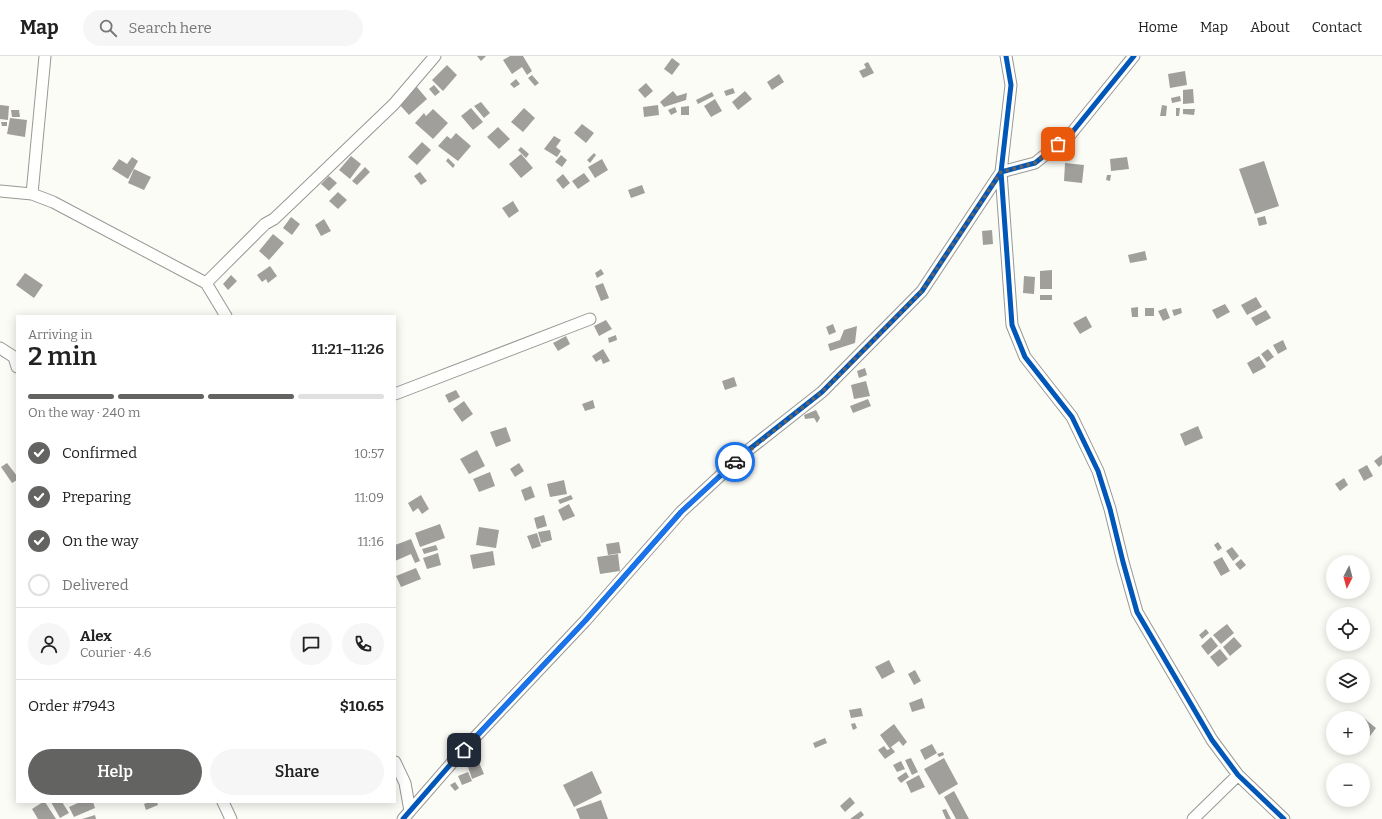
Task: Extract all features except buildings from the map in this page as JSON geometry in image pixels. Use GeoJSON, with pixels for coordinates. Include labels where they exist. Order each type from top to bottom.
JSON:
{"type":"FeatureCollection","features":[{"type":"Feature","properties":{"kind":"street"},"geometry":{"type":"LineString","coordinates":[[32,194],[45,56]]}},
{"type":"Feature","properties":{"kind":"street"},"geometry":{"type":"LineString","coordinates":[[206,283],[265,224],[279,214],[394,104],[435,56]]}},
{"type":"Feature","properties":{"kind":"street"},"geometry":{"type":"LineString","coordinates":[[1006,56],[1011,85],[1001,172],[1012,325],[1025,358],[1072,417],[1098,470],[1110,509],[1137,612],[1212,740],[1238,775],[1284,819]]}},
{"type":"Feature","properties":{"kind":"street"},"geometry":{"type":"LineString","coordinates":[[407,815],[479,733],[585,621],[681,512],[747,451],[822,392],[922,291],[1001,172],[1035,163],[1070,135],[1134,56]]}},
{"type":"Feature","properties":{"kind":"street"},"geometry":{"type":"LineString","coordinates":[[0,191],[32,194],[83,216],[206,283],[225,315]]}},
{"type":"Feature","properties":{"kind":"street"},"geometry":{"type":"LineString","coordinates":[[396,394],[590,319]]}},
{"type":"Feature","properties":{"kind":"street"},"geometry":{"type":"LineString","coordinates":[[0,348],[14,357],[16,364]]}},
{"type":"Feature","properties":{"kind":"street"},"geometry":{"type":"LineString","coordinates":[[396,764],[405,783],[407,815]]}},
{"type":"Feature","properties":{"kind":"street"},"geometry":{"type":"LineString","coordinates":[[1193,819],[1238,775]]}},
{"type":"Feature","properties":{"kind":"street"},"geometry":{"type":"LineString","coordinates":[[224,803],[232,819]]}},
{"type":"Feature","properties":{"kind":"cycle path"},"geometry":{"type":"LineString","coordinates":[[1006,56],[1011,85],[1001,172],[1012,325],[1025,357],[1072,417],[1098,471],[1110,509],[1137,612],[1212,740],[1238,775],[1284,819]]}},
{"type":"Feature","properties":{"kind":"cycle path"},"geometry":{"type":"LineString","coordinates":[[403,819],[463,750],[585,621],[681,512],[747,451],[822,392],[922,291],[1001,172],[1035,163],[1070,135],[1134,56]]}},
{"type":"Feature","properties":{"kind":"way so far"},"geometry":{"type":"LineString","coordinates":[[735,462],[822,392],[922,291],[1001,172],[1035,163],[1058,144]]}},
{"type":"Feature","properties":{"kind":"route"},"geometry":{"type":"LineString","coordinates":[[464,750],[509,700],[585,621],[681,512],[735,462]]}}]}
